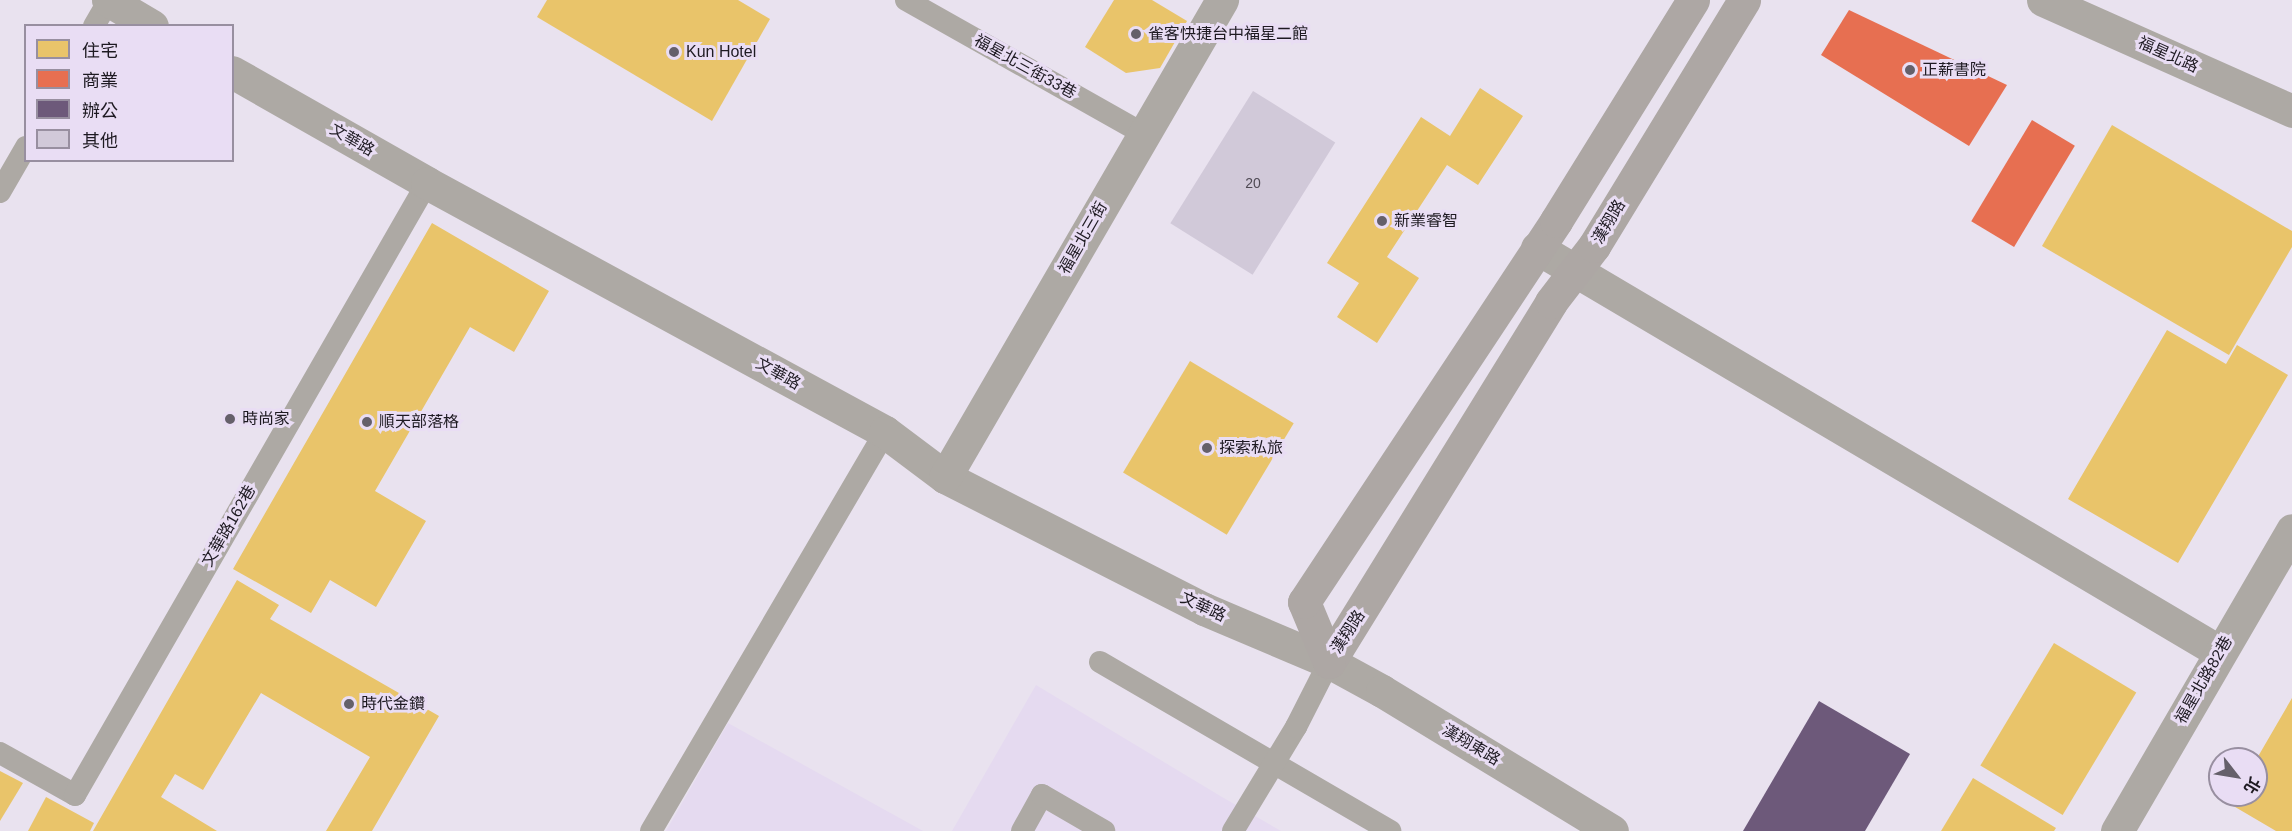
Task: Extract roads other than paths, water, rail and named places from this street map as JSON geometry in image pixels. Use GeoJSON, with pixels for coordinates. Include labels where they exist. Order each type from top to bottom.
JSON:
{"type":"FeatureCollection","features":[{"type":"Feature","properties":{"kind":"street"},"geometry":{"type":"LineString","coordinates":[[108,0],[149,24]]}},
{"type":"Feature","properties":{"kind":"street","name":"福星北三街"},"geometry":{"type":"LineString","coordinates":[[945,477],[1222,0]]}},
{"type":"Feature","properties":{"kind":"street","name":"漢翔路"},"geometry":{"type":"LineString","coordinates":[[1329,662],[1304,603],[1537,248],[1693,0]]}},
{"type":"Feature","properties":{"kind":"street","name":"漢翔路"},"geometry":{"type":"LineString","coordinates":[[1329,662],[1551,302],[1577,271],[1744,0]]}},
{"type":"Feature","properties":{"kind":"street","name":"福星北路"},"geometry":{"type":"LineString","coordinates":[[2043,0],[2292,111]]}},
{"type":"Feature","properties":{"kind":"street","name":"文華路"},"geometry":{"type":"LineString","coordinates":[[234,73],[427,183],[885,432],[945,477],[1204,609],[1329,662]]}},
{"type":"Feature","properties":{"kind":"street"},"geometry":{"type":"LineString","coordinates":[[1537,248],[2220,652]]}},
{"type":"Feature","properties":{"kind":"street","name":"福星北路82巷"},"geometry":{"type":"LineString","coordinates":[[2117,831],[2292,530]]}},
{"type":"Feature","properties":{"kind":"street","name":"漢翔東路"},"geometry":{"type":"LineString","coordinates":[[1329,662],[1612,831]]}},
{"type":"Feature","properties":{"kind":"lane"},"geometry":{"type":"LineString","coordinates":[[95,24],[108,0]]}},
{"type":"Feature","properties":{"kind":"lane","name":"福星北三街33巷"},"geometry":{"type":"LineString","coordinates":[[906,0],[1144,134]]}},
{"type":"Feature","properties":{"kind":"lane"},"geometry":{"type":"LineString","coordinates":[[0,192],[24,150]]}},
{"type":"Feature","properties":{"kind":"lane","name":"文華路162巷"},"geometry":{"type":"LineString","coordinates":[[0,753],[75,795],[427,183]]}},
{"type":"Feature","properties":{"kind":"lane"},"geometry":{"type":"LineString","coordinates":[[651,831],[885,432]]}},
{"type":"Feature","properties":{"kind":"lane"},"geometry":{"type":"LineString","coordinates":[[1100,662],[1390,831]]}},
{"type":"Feature","properties":{"kind":"lane"},"geometry":{"type":"LineString","coordinates":[[1233,831],[1329,662]]}},
{"type":"Feature","properties":{"kind":"lane"},"geometry":{"type":"LineString","coordinates":[[1022,831],[1042,795],[1104,831]]}},
{"type":"Feature","properties":{"kind":"place","name":"雀客快捷台中福星二館"},"geometry":{"type":"Point","coordinates":[1136,34]}},
{"type":"Feature","properties":{"kind":"place","name":"Kun Hotel"},"geometry":{"type":"Point","coordinates":[674,52]}},
{"type":"Feature","properties":{"kind":"place","name":"正薪書院"},"geometry":{"type":"Point","coordinates":[1910,70]}},
{"type":"Feature","properties":{"kind":"place","name":"新業睿智"},"geometry":{"type":"Point","coordinates":[1382,221]}},
{"type":"Feature","properties":{"kind":"place","name":"時尚家"},"geometry":{"type":"Point","coordinates":[230,419]}},
{"type":"Feature","properties":{"kind":"place","name":"順天部落格"},"geometry":{"type":"Point","coordinates":[367,422]}},
{"type":"Feature","properties":{"kind":"place","name":"探索私旅"},"geometry":{"type":"Point","coordinates":[1207,448]}},
{"type":"Feature","properties":{"kind":"place","name":"時代金鑽"},"geometry":{"type":"Point","coordinates":[349,704]}}]}
